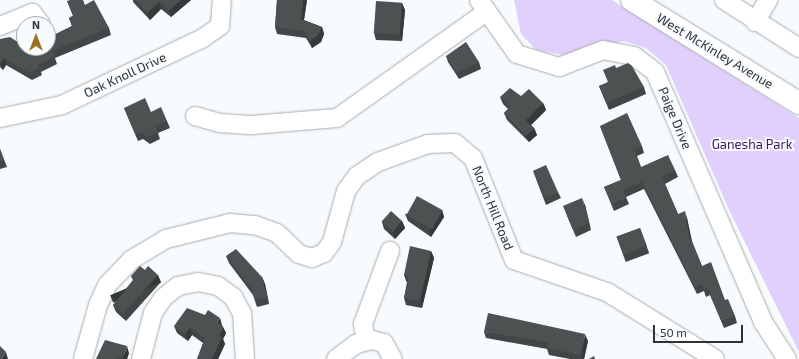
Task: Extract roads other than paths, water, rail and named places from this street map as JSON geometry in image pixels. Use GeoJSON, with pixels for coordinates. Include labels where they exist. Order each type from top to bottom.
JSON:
{"type":"FeatureCollection","features":[{"type":"Feature","properties":{"kind":"main road","name":"West McKinley Avenue"},"geometry":{"type":"LineString","coordinates":[[632,0],[799,102]]}},
{"type":"Feature","properties":{"kind":"street","name":"Oak Knoll Drive"},"geometry":{"type":"LineString","coordinates":[[0,118],[62,105],[203,38],[220,26],[222,0]]}},
{"type":"Feature","properties":{"kind":"street"},"geometry":{"type":"LineString","coordinates":[[723,0],[755,22],[799,48]]}},
{"type":"Feature","properties":{"kind":"street"},"geometry":{"type":"LineString","coordinates":[[755,22],[768,0]]}},
{"type":"Feature","properties":{"kind":"street"},"geometry":{"type":"LineString","coordinates":[[195,116],[220,123],[252,125],[337,118],[482,6]]}},
{"type":"Feature","properties":{"kind":"street","name":"Paige Drive"},"geometry":{"type":"LineString","coordinates":[[482,6],[517,54],[559,67],[603,50],[634,56],[655,72],[763,322],[787,359]]}},
{"type":"Feature","properties":{"kind":"street"},"geometry":{"type":"LineString","coordinates":[[25,16],[32,13],[34,16]]}},
{"type":"Feature","properties":{"kind":"street"},"geometry":{"type":"LineString","coordinates":[[0,26],[16,20]]}},
{"type":"Feature","properties":{"kind":"street","name":"North Hill Road"},"geometry":{"type":"LineString","coordinates":[[83,359],[98,305],[108,284],[131,260],[166,239],[230,223],[255,225],[277,233],[299,254],[312,258],[324,254],[332,242],[346,192],[357,176],[378,162],[428,144],[455,144],[473,158],[514,260],[607,292],[715,359]]}},
{"type":"Feature","properties":{"kind":"street"},"geometry":{"type":"LineString","coordinates":[[366,341],[363,324],[390,252]]}},
{"type":"Feature","properties":{"kind":"street"},"geometry":{"type":"LineString","coordinates":[[141,359],[153,313],[163,298],[178,286],[198,282],[218,286],[233,297],[242,313],[245,359]]}},
{"type":"Feature","properties":{"kind":"street"},"geometry":{"type":"LineString","coordinates":[[336,359],[356,344],[366,341],[384,343],[393,359]]}},
{"type":"Feature","properties":{"kind":"park label","name":"Ganesha Park"},"geometry":{"type":"Point","coordinates":[752,144]}}]}
